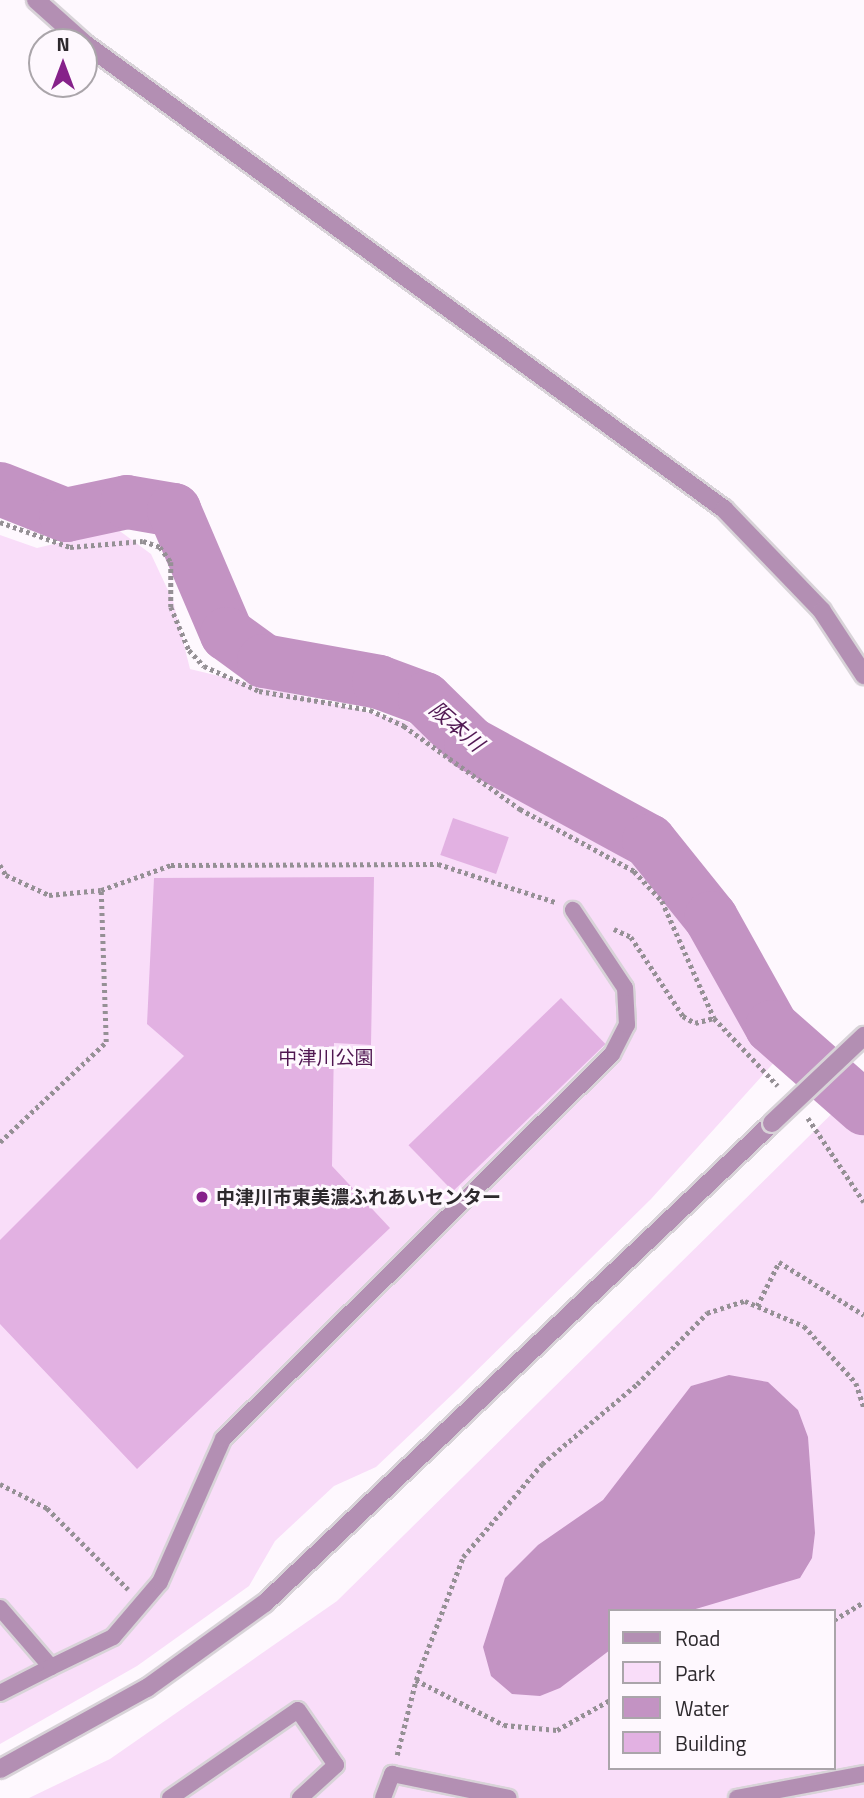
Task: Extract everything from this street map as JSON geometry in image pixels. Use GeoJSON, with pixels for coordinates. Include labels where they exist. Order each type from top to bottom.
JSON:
{"type":"FeatureCollection","features":[{"type":"Feature","properties":{"kind":"street"},"geometry":{"type":"LineString","coordinates":[[36,0],[67,28]]}},
{"type":"Feature","properties":{"kind":"street"},"geometry":{"type":"LineString","coordinates":[[98,53],[724,509],[822,611],[864,675]]}},
{"type":"Feature","properties":{"kind":"street"},"geometry":{"type":"LineString","coordinates":[[0,1769],[147,1688],[265,1603],[864,1036]]}},
{"type":"Feature","properties":{"kind":"lane"},"geometry":{"type":"LineString","coordinates":[[0,1693],[113,1637],[160,1582],[223,1439],[612,1054],[627,1025],[625,988],[573,910]]}},
{"type":"Feature","properties":{"kind":"lane"},"geometry":{"type":"LineString","coordinates":[[0,1608],[51,1667]]}},
{"type":"Feature","properties":{"kind":"lane"},"geometry":{"type":"LineString","coordinates":[[170,1798],[298,1710],[336,1765],[300,1798]]}},
{"type":"Feature","properties":{"kind":"lane"},"geometry":{"type":"LineString","coordinates":[[383,1798],[392,1774],[509,1798]]}},
{"type":"Feature","properties":{"kind":"lane"},"geometry":{"type":"LineString","coordinates":[[737,1798],[864,1774]]}},
{"type":"Feature","properties":{"kind":"path"},"geometry":{"type":"LineString","coordinates":[[0,522],[70,547],[143,541],[160,547],[172,562],[171,607],[189,650],[204,666],[259,691],[370,710],[404,726],[520,809],[634,871],[662,901],[714,1018],[789,1097]]}},
{"type":"Feature","properties":{"kind":"path"},"geometry":{"type":"LineString","coordinates":[[0,865],[6,876],[49,895],[101,890],[171,865],[438,864],[573,910],[631,937],[682,1016],[695,1023],[714,1018]]}},
{"type":"Feature","properties":{"kind":"path"},"geometry":{"type":"LineString","coordinates":[[0,1142],[106,1042],[101,890]]}},
{"type":"Feature","properties":{"kind":"path"},"geometry":{"type":"LineString","coordinates":[[798,1107],[826,1137],[864,1202]]}},
{"type":"Feature","properties":{"kind":"path"},"geometry":{"type":"LineString","coordinates":[[757,1306],[779,1262],[864,1315]]}},
{"type":"Feature","properties":{"kind":"path"},"geometry":{"type":"LineString","coordinates":[[392,1774],[416,1680],[463,1557],[542,1464],[637,1384],[707,1313],[745,1301],[804,1326],[856,1383],[864,1408]]}},
{"type":"Feature","properties":{"kind":"path"},"geometry":{"type":"LineString","coordinates":[[0,1484],[47,1508],[141,1604]]}},
{"type":"Feature","properties":{"kind":"path"},"geometry":{"type":"LineString","coordinates":[[836,1619],[864,1602]]}},
{"type":"Feature","properties":{"kind":"path"},"geometry":{"type":"LineString","coordinates":[[416,1680],[517,1726],[557,1730],[608,1701]]}},
{"type":"Feature","properties":{"kind":"green space","name":"中津川公園"},"geometry":{"type":"Polygon","coordinates":[[[117,529],[151,554],[173,601],[190,669],[408,722],[660,881],[779,1057],[651,1199],[458,1389],[376,1467],[334,1486],[275,1541],[249,1586],[137,1666],[0,1744],[0,535],[37,548],[117,529]]]}},
{"type":"Feature","properties":{"kind":"green space"},"geometry":{"type":"Polygon","coordinates":[[[864,1082],[864,1798],[29,1798],[110,1759],[337,1601],[864,1082]]]}},
{"type":"Feature","properties":{"kind":"water"},"geometry":{"type":"Polygon","coordinates":[[[729,1375],[768,1382],[798,1410],[808,1437],[815,1533],[812,1558],[800,1578],[696,1609],[608,1609],[608,1652],[560,1688],[540,1696],[512,1694],[491,1676],[483,1647],[505,1578],[538,1545],[603,1500],[691,1386],[729,1375]]]}},
{"type":"Feature","properties":{"kind":"building"},"geometry":{"type":"Polygon","coordinates":[[[453,818],[509,837],[496,874],[440,855],[453,818]]]}},
{"type":"Feature","properties":{"kind":"building","name":"中津川市東美濃ふれあいセンター"},"geometry":{"type":"Polygon","coordinates":[[[374,877],[371,1045],[334,1043],[332,1166],[390,1228],[137,1469],[0,1324],[0,1240],[184,1056],[147,1024],[154,878],[374,877]]]}},
{"type":"Feature","properties":{"kind":"building"},"geometry":{"type":"Polygon","coordinates":[[[561,998],[605,1044],[453,1191],[408,1145],[561,998]]]}},
{"type":"Feature","properties":{"kind":"waterway","name":"阪本川"},"geometry":{"type":"LineString","coordinates":[[0,489],[66,515],[127,502],[174,510],[227,634],[264,661],[379,682],[425,699],[471,744],[649,841],[711,918],[772,1027],[864,1108]]}},
{"type":"Feature","properties":{"kind":"place","name":"中津川市東美濃ふれあいセンター"},"geometry":{"type":"Point","coordinates":[202,1197]}}]}
